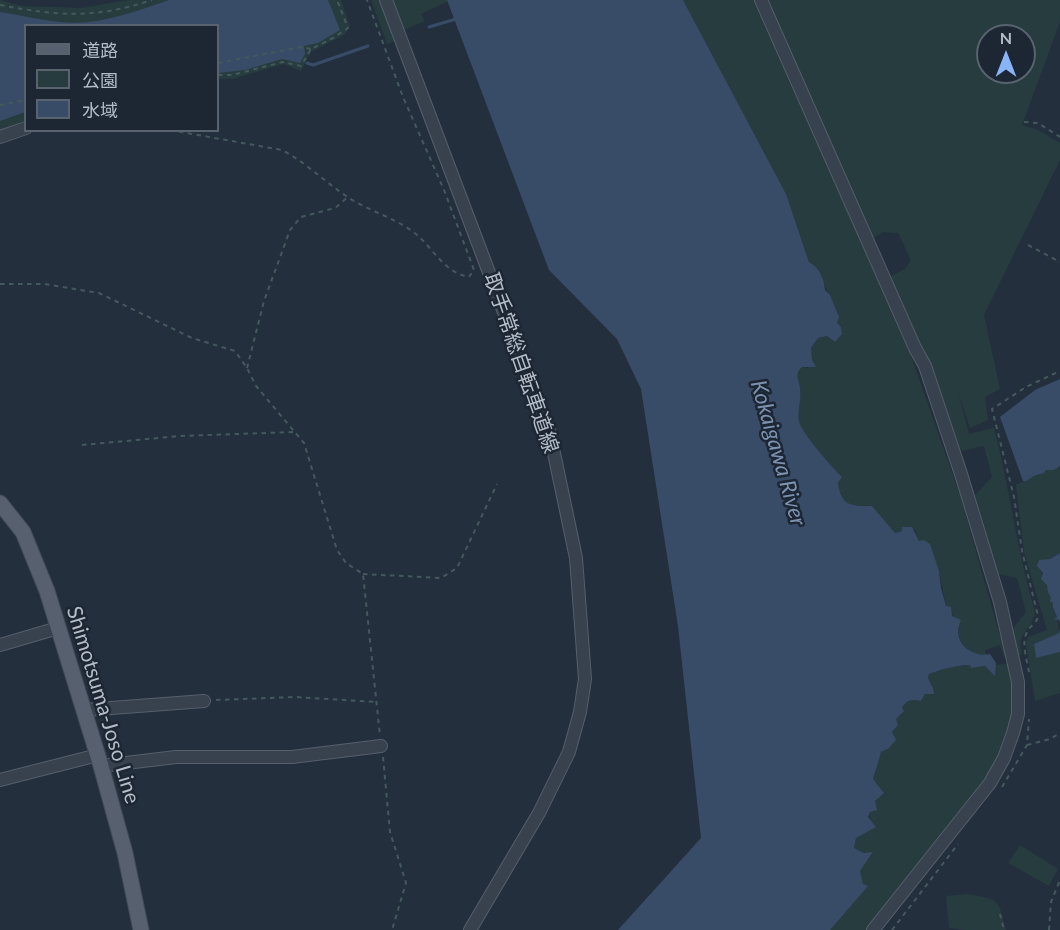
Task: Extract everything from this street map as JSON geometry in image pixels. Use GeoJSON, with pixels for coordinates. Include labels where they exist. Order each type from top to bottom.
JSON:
{"type":"FeatureCollection","features":[{"type":"Feature","properties":{"kind":"main road","name":"Shimotsuma-Joso Line"},"geometry":{"type":"LineString","coordinates":[[0,502],[23,532],[47,591],[100,761],[125,853],[141,930]]}},
{"type":"Feature","properties":{"kind":"street","name":"取手常総自転車道線"},"geometry":{"type":"LineString","coordinates":[[386,0],[550,434],[576,558],[585,679],[572,742],[540,813],[470,930]]}},
{"type":"Feature","properties":{"kind":"street"},"geometry":{"type":"LineString","coordinates":[[761,0],[925,366],[1000,602],[1018,682],[1018,714],[1013,733],[1004,758],[990,783],[873,930]]}},
{"type":"Feature","properties":{"kind":"street"},"geometry":{"type":"LineString","coordinates":[[0,137],[24,129]]}},
{"type":"Feature","properties":{"kind":"street"},"geometry":{"type":"LineString","coordinates":[[0,645],[58,628]]}},
{"type":"Feature","properties":{"kind":"street"},"geometry":{"type":"LineString","coordinates":[[85,710],[204,701]]}},
{"type":"Feature","properties":{"kind":"street"},"geometry":{"type":"LineString","coordinates":[[0,780],[100,761],[292,757],[381,746]]}},
{"type":"Feature","properties":{"kind":"path"},"geometry":{"type":"LineString","coordinates":[[0,5],[73,15],[128,8],[152,0]]}},
{"type":"Feature","properties":{"kind":"path"},"geometry":{"type":"LineString","coordinates":[[219,75],[232,75],[283,62],[301,66],[311,49],[348,28],[338,0]]}},
{"type":"Feature","properties":{"kind":"path"},"geometry":{"type":"LineString","coordinates":[[181,132],[282,150],[348,197],[413,232],[449,269],[458,275],[469,277],[474,270],[444,190],[403,97],[367,0]]}},
{"type":"Feature","properties":{"kind":"path"},"geometry":{"type":"LineString","coordinates":[[219,63],[301,47],[311,49]]}},
{"type":"Feature","properties":{"kind":"path"},"geometry":{"type":"LineString","coordinates":[[0,105],[24,100]]}},
{"type":"Feature","properties":{"kind":"path"},"geometry":{"type":"LineString","coordinates":[[1024,122],[1038,123],[1060,137]]}},
{"type":"Feature","properties":{"kind":"path"},"geometry":{"type":"LineString","coordinates":[[247,368],[264,301],[290,230],[301,218],[336,208],[348,197]]}},
{"type":"Feature","properties":{"kind":"path"},"geometry":{"type":"LineString","coordinates":[[1028,245],[1060,262]]}},
{"type":"Feature","properties":{"kind":"path"},"geometry":{"type":"LineString","coordinates":[[0,284],[45,284],[99,293],[192,338],[235,351],[256,386],[304,443],[337,550],[346,563],[363,574],[441,578],[450,574],[457,568],[497,484]]}},
{"type":"Feature","properties":{"kind":"path"},"geometry":{"type":"LineString","coordinates":[[1030,678],[1024,643],[1027,631],[1038,621],[1038,616],[1022,551],[1014,497],[992,409],[1026,387],[1060,371]]}},
{"type":"Feature","properties":{"kind":"path"},"geometry":{"type":"LineString","coordinates":[[82,445],[180,436],[294,432]]}},
{"type":"Feature","properties":{"kind":"path"},"geometry":{"type":"LineString","coordinates":[[363,574],[390,832],[406,883],[392,930]]}},
{"type":"Feature","properties":{"kind":"path"},"geometry":{"type":"LineString","coordinates":[[204,701],[295,697],[376,702]]}},
{"type":"Feature","properties":{"kind":"path"},"geometry":{"type":"LineString","coordinates":[[1029,719],[1027,745],[1060,733]]}},
{"type":"Feature","properties":{"kind":"path"},"geometry":{"type":"LineString","coordinates":[[1049,930],[1051,902],[1060,880]]}},
{"type":"Feature","properties":{"kind":"path"},"geometry":{"type":"LineString","coordinates":[[1000,914],[1004,930]]}},
{"type":"Feature","properties":{"kind":"green space"},"geometry":{"type":"Polygon","coordinates":[[[0,0],[22,6],[83,8],[127,0],[341,0],[350,27],[345,34],[311,52],[301,71],[283,64],[233,79],[219,79],[219,24],[24,24],[24,122],[0,130],[0,0]]]}},
{"type":"Feature","properties":{"kind":"green space"},"geometry":{"type":"Polygon","coordinates":[[[371,0],[381,0],[396,41],[387,44],[371,0]]]}},
{"type":"Feature","properties":{"kind":"green space"},"geometry":{"type":"Polygon","coordinates":[[[389,0],[447,0],[447,2],[421,14],[425,21],[401,31],[389,0]]]}},
{"type":"Feature","properties":{"kind":"green space"},"geometry":{"type":"Polygon","coordinates":[[[683,0],[756,0],[911,356],[961,498],[997,626],[1008,656],[1004,657],[1000,645],[985,650],[986,655],[971,653],[963,645],[959,636],[959,624],[946,606],[939,571],[919,541],[915,530],[902,527],[902,531],[895,533],[872,506],[853,505],[845,501],[839,491],[838,483],[842,477],[801,427],[798,373],[802,367],[808,368],[812,360],[811,348],[818,338],[827,336],[835,342],[842,334],[841,327],[837,323],[823,281],[809,262],[786,194],[683,0]]]}},
{"type":"Feature","properties":{"kind":"green space"},"geometry":{"type":"Polygon","coordinates":[[[765,0],[1060,0],[1060,22],[1022,125],[1038,130],[1060,143],[1060,160],[984,315],[1000,389],[985,397],[988,420],[970,428],[958,392],[969,434],[994,428],[1000,451],[1023,567],[1035,612],[1021,640],[1022,655],[1016,656],[1010,632],[1026,612],[1017,578],[998,574],[975,495],[992,477],[984,446],[961,451],[924,349],[917,344],[889,277],[905,269],[911,260],[898,233],[883,232],[872,239],[765,0]]]}},
{"type":"Feature","properties":{"kind":"green space"},"geometry":{"type":"Polygon","coordinates":[[[1060,466],[1060,553],[1037,566],[1051,598],[1059,633],[1034,644],[1036,658],[1060,652],[1060,693],[1035,701],[1026,645],[1028,637],[1047,630],[1024,552],[1016,485],[1046,470],[1054,470],[1060,466]]]}},
{"type":"Feature","properties":{"kind":"green space"},"geometry":{"type":"Polygon","coordinates":[[[1010,663],[1013,694],[1011,721],[1003,747],[989,774],[869,930],[830,930],[867,886],[863,884],[859,871],[873,853],[864,853],[854,848],[856,838],[875,825],[871,822],[869,814],[875,806],[876,798],[884,793],[873,779],[881,752],[888,749],[895,740],[892,732],[904,705],[910,700],[921,701],[925,694],[930,693],[933,688],[928,678],[929,674],[961,665],[996,669],[996,665],[1010,663]]]}},
{"type":"Feature","properties":{"kind":"green space"},"geometry":{"type":"Polygon","coordinates":[[[1020,845],[1058,869],[1049,886],[1008,863],[1020,845]]]}},
{"type":"Feature","properties":{"kind":"green space"},"geometry":{"type":"Polygon","coordinates":[[[968,894],[996,902],[1006,930],[949,928],[946,896],[968,894]]]}},
{"type":"Feature","properties":{"kind":"water"},"geometry":{"type":"Polygon","coordinates":[[[169,0],[328,0],[340,30],[318,43],[304,46],[305,54],[300,63],[282,59],[245,70],[219,73],[219,24],[24,24],[24,112],[0,121],[0,12],[74,23],[102,20],[169,0]]]}},
{"type":"Feature","properties":{"kind":"water","name":"Kokaigawa River"},"geometry":{"type":"Polygon","coordinates":[[[447,0],[683,0],[786,194],[809,262],[821,274],[825,290],[830,295],[839,317],[837,323],[841,327],[842,334],[835,342],[827,336],[818,338],[811,348],[812,360],[816,367],[802,367],[798,372],[801,426],[805,434],[842,477],[838,483],[839,491],[848,503],[872,506],[895,533],[902,531],[902,527],[912,527],[919,541],[924,540],[930,544],[939,571],[946,606],[951,607],[952,616],[961,620],[958,635],[961,641],[969,651],[983,655],[990,654],[996,663],[995,676],[985,666],[971,668],[970,665],[961,665],[929,674],[928,678],[934,694],[925,694],[921,701],[908,701],[902,708],[904,711],[896,719],[898,725],[892,732],[896,740],[888,749],[881,752],[873,779],[884,793],[875,801],[877,810],[870,812],[868,817],[876,827],[856,838],[854,848],[864,853],[873,852],[860,871],[863,884],[868,886],[830,930],[618,930],[701,838],[678,626],[641,389],[617,339],[549,270],[447,0]]]}},
{"type":"Feature","properties":{"kind":"water"},"geometry":{"type":"Polygon","coordinates":[[[1060,379],[1060,466],[1023,481],[1000,417],[1035,390],[1060,379]]]}},
{"type":"Feature","properties":{"kind":"water"},"geometry":{"type":"Polygon","coordinates":[[[1060,553],[1060,623],[1059,620],[1054,619],[1057,617],[1053,603],[1050,601],[1047,585],[1041,579],[1043,573],[1037,566],[1039,560],[1050,559],[1060,553]]]}},
{"type":"Feature","properties":{"kind":"water"},"geometry":{"type":"Polygon","coordinates":[[[1060,629],[1060,652],[1036,658],[1034,644],[1059,633],[1060,629]]]}},
{"type":"Feature","properties":{"kind":"waterway"},"geometry":{"type":"LineString","coordinates":[[429,27],[456,19]]}},
{"type":"Feature","properties":{"kind":"waterway"},"geometry":{"type":"LineString","coordinates":[[307,63],[313,65],[368,46]]}}]}
